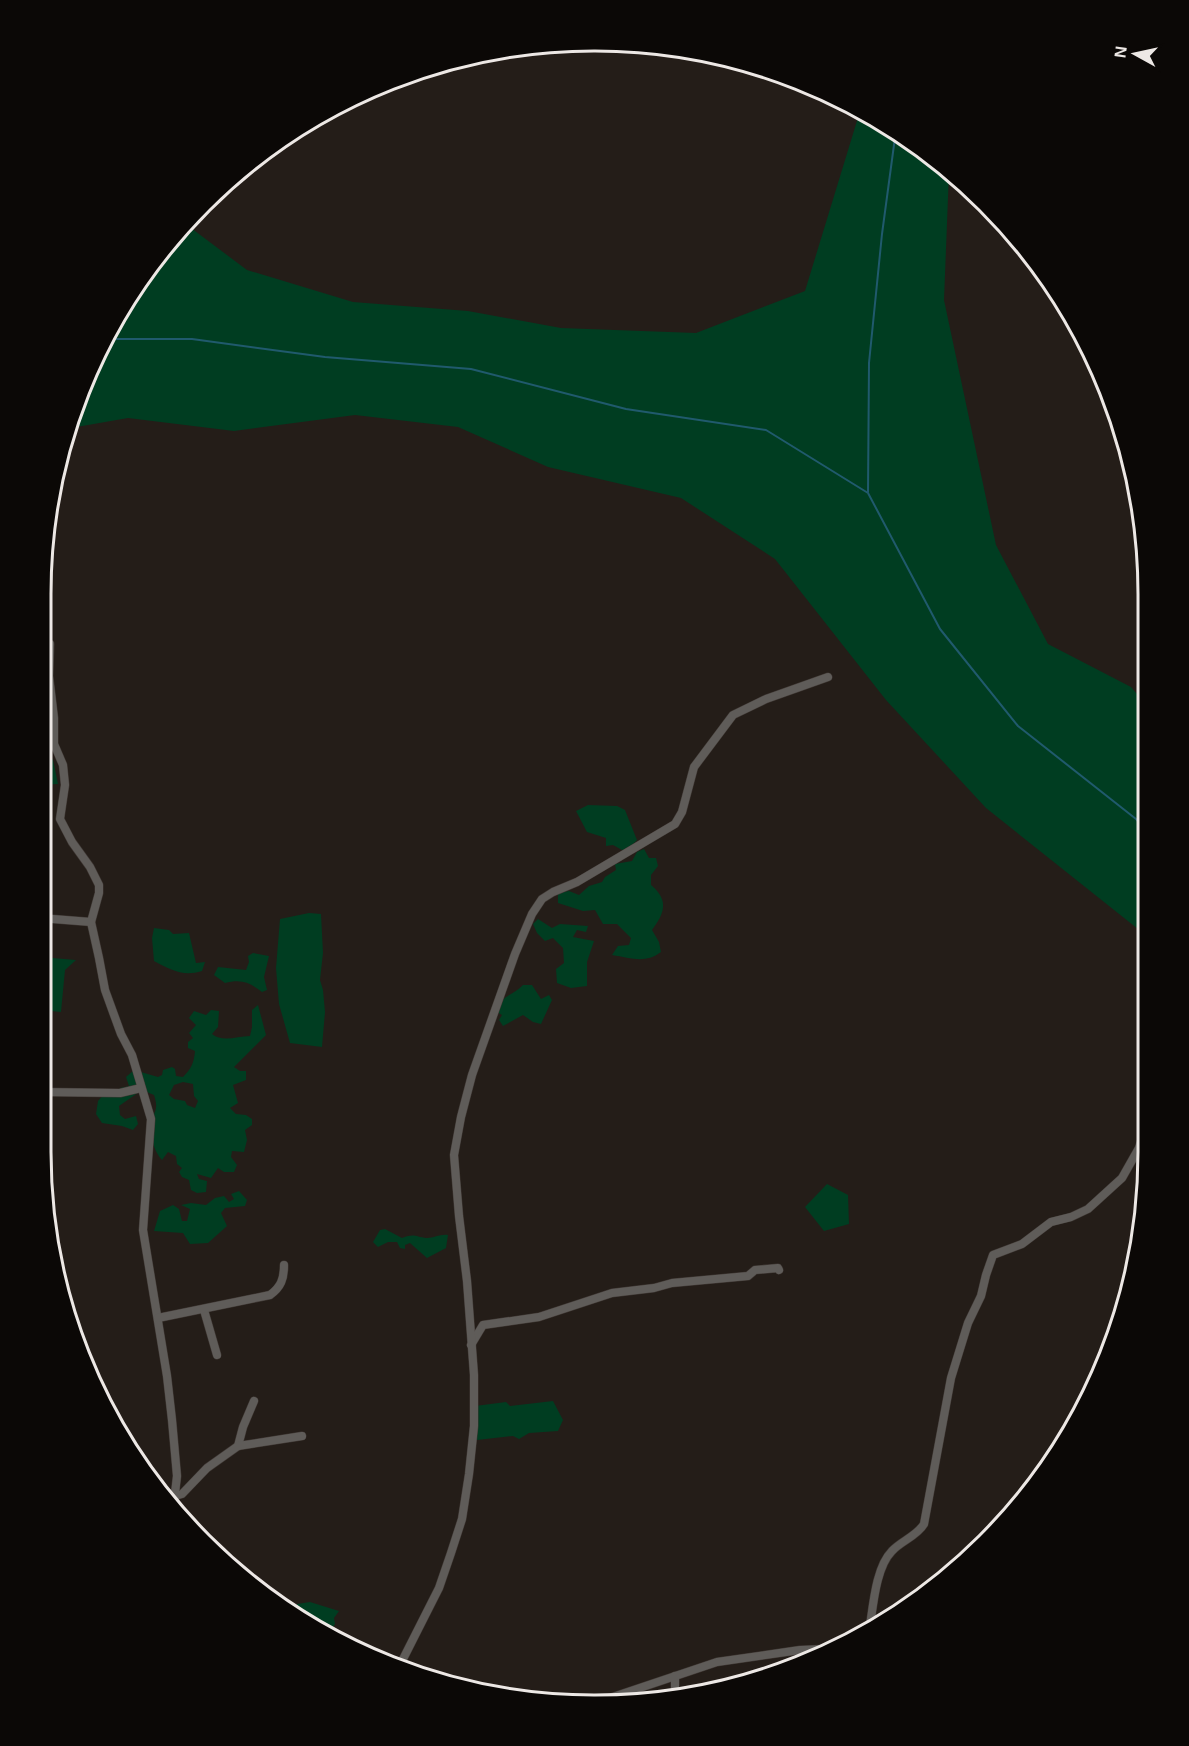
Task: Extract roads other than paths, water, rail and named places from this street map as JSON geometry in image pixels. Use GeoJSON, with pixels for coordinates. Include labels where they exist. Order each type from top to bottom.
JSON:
{"type":"FeatureCollection","features":[{"type":"Feature","properties":{"kind":"street"},"geometry":{"type":"LineString","coordinates":[[403,1660],[439,1588],[462,1519],[470,1474],[474,1426],[471,1345],[467,1281],[454,1168],[456,1140],[472,1075],[498,999],[532,914],[542,899],[553,892],[577,882],[675,824],[682,812],[694,767],[733,716],[766,699],[828,677]]}},
{"type":"Feature","properties":{"kind":"street"},"geometry":{"type":"LineString","coordinates":[[51,693],[54,744],[63,765],[64,785],[60,819],[72,843],[90,867],[99,885],[91,922],[105,990],[121,1034],[129,1048],[151,1119],[144,1210],[144,1245],[167,1376],[176,1453],[177,1476],[174,1496]]}},
{"type":"Feature","properties":{"kind":"street"},"geometry":{"type":"LineString","coordinates":[[51,919],[91,922]]}},
{"type":"Feature","properties":{"kind":"street"},"geometry":{"type":"LineString","coordinates":[[51,1092],[120,1093],[141,1088]]}},
{"type":"Feature","properties":{"kind":"street"},"geometry":{"type":"LineString","coordinates":[[872,1619],[884,1563],[901,1542],[921,1529],[927,1514],[951,1378],[968,1323],[981,1296],[993,1255],[1022,1244],[1051,1221],[1071,1217],[1088,1209],[1122,1178],[1138,1150]]}},
{"type":"Feature","properties":{"kind":"street"},"geometry":{"type":"LineString","coordinates":[[158,1318],[270,1295],[282,1282],[284,1265]]}},
{"type":"Feature","properties":{"kind":"street"},"geometry":{"type":"LineString","coordinates":[[471,1345],[483,1325],[536,1318],[612,1293],[654,1288],[672,1283],[748,1276],[755,1270],[778,1268],[779,1270]]}},
{"type":"Feature","properties":{"kind":"street"},"geometry":{"type":"LineString","coordinates":[[204,1310],[217,1355]]}},
{"type":"Feature","properties":{"kind":"street"},"geometry":{"type":"LineString","coordinates":[[238,1446],[254,1401]]}},
{"type":"Feature","properties":{"kind":"street"},"geometry":{"type":"LineString","coordinates":[[176,1498],[207,1468],[238,1446],[302,1436]]}},
{"type":"Feature","properties":{"kind":"street"},"geometry":{"type":"LineString","coordinates":[[621,1694],[729,1660],[815,1648]]}},
{"type":"Feature","properties":{"kind":"street"},"geometry":{"type":"LineString","coordinates":[[675,1676],[675,1689]]}},
{"type":"Feature","properties":{"kind":"waterway"},"geometry":{"type":"LineString","coordinates":[[868,492],[869,363],[882,234],[894,142]]}},
{"type":"Feature","properties":{"kind":"waterway"},"geometry":{"type":"LineString","coordinates":[[115,339],[192,339],[325,357],[471,369],[626,409],[766,430],[868,493],[940,629],[1018,726],[1138,822]]}}]}
